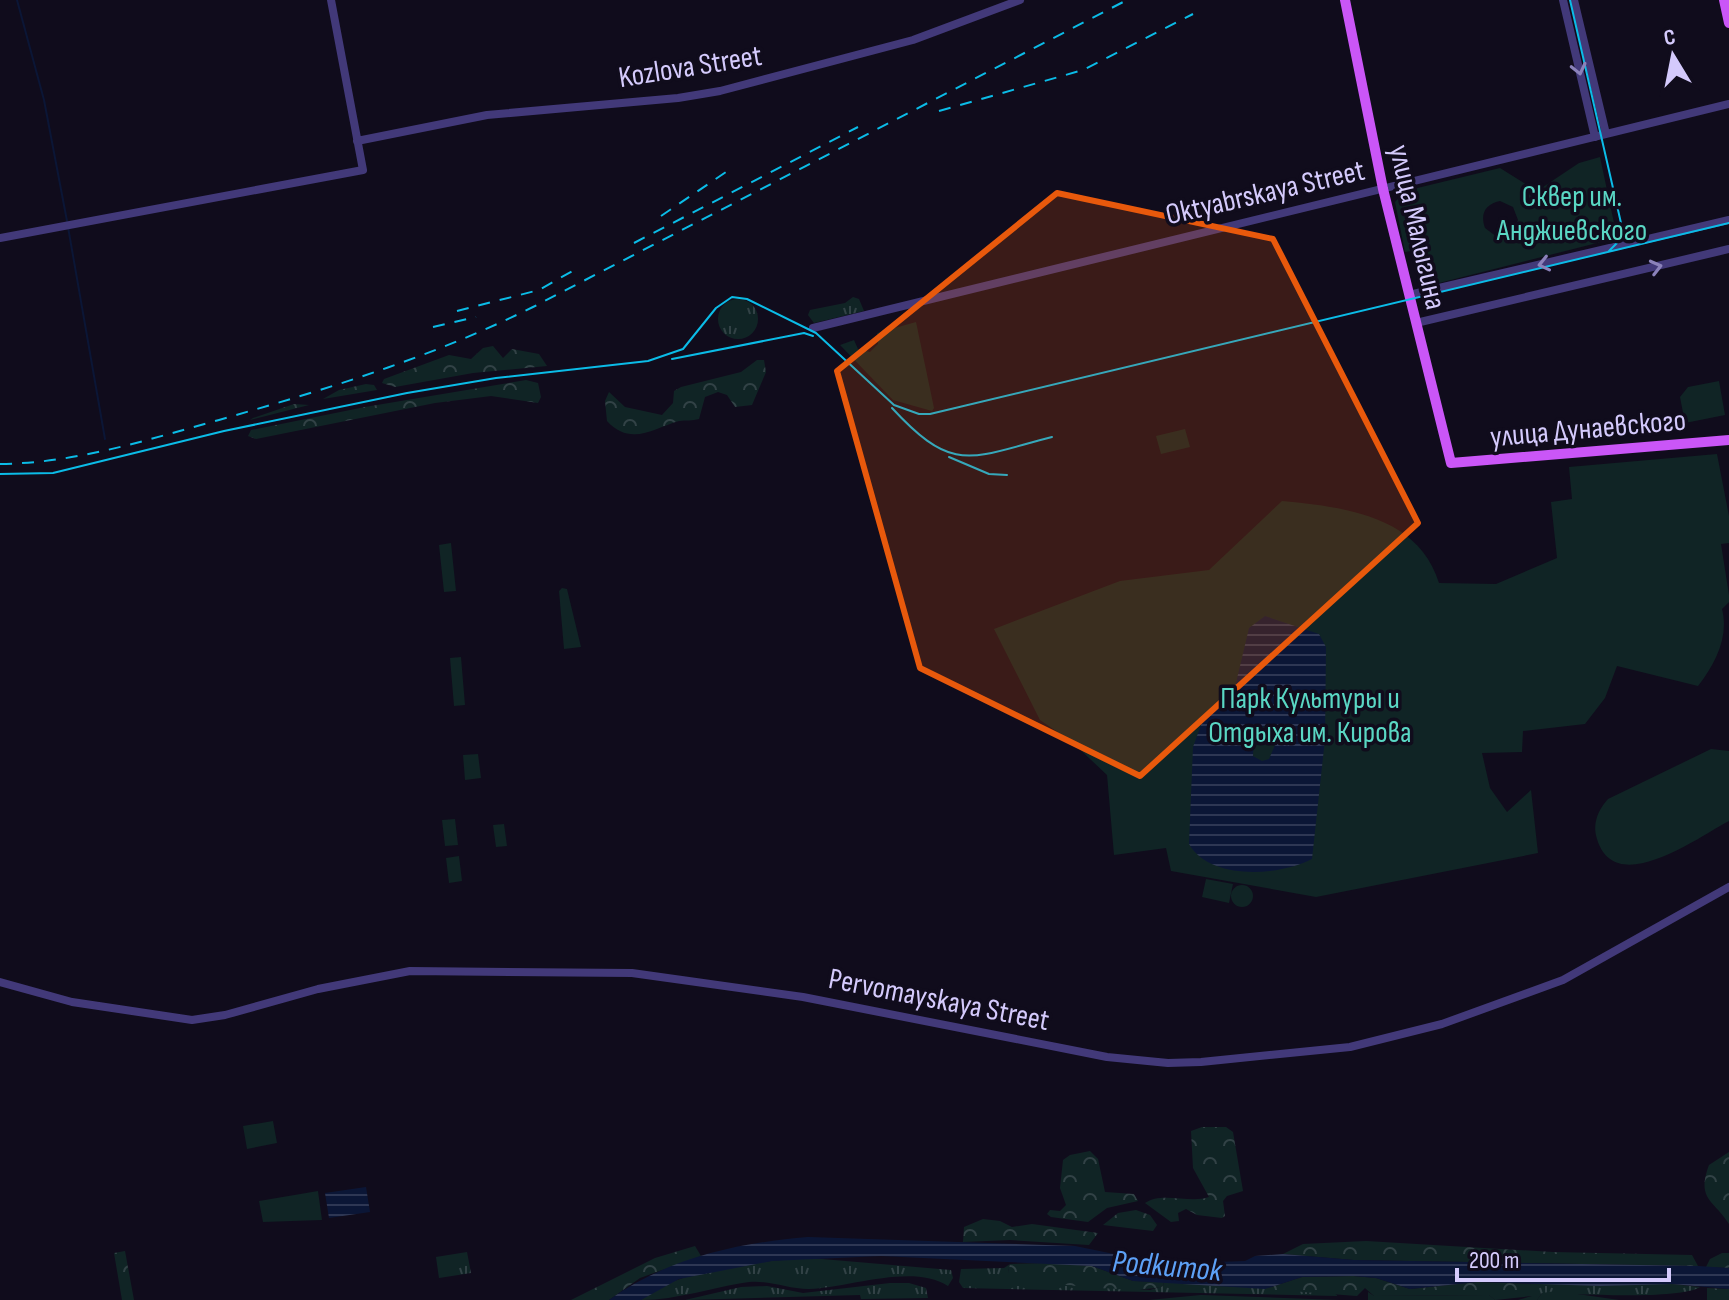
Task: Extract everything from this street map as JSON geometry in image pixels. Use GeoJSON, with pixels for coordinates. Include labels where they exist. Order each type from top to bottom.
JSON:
{"type":"FeatureCollection","features":[{"type":"Feature","properties":{"kind":"main road","name":"улица Малыгина"},"geometry":{"type":"LineString","coordinates":[[1345,0],[1383,189],[1451,463]]}},
{"type":"Feature","properties":{"kind":"main road"},"geometry":{"type":"LineString","coordinates":[[1724,0],[1729,23]]}},
{"type":"Feature","properties":{"kind":"main road","name":"улица Дунаевского"},"geometry":{"type":"LineString","coordinates":[[1451,463],[1729,440]]}},
{"type":"Feature","properties":{"kind":"street"},"geometry":{"type":"LineString","coordinates":[[0,238],[363,170],[331,0]]}},
{"type":"Feature","properties":{"kind":"street","name":"Kozlova Street"},"geometry":{"type":"LineString","coordinates":[[357,141],[487,115],[678,98],[720,91],[913,40],[1020,0]]}},
{"type":"Feature","properties":{"kind":"street"},"geometry":{"type":"LineString","coordinates":[[1563,0],[1595,137]]}},
{"type":"Feature","properties":{"kind":"street"},"geometry":{"type":"LineString","coordinates":[[1574,0],[1606,134]]}},
{"type":"Feature","properties":{"kind":"street","name":"Oktyabrskaya Street"},"geometry":{"type":"LineString","coordinates":[[813,328],[1729,104]]}},
{"type":"Feature","properties":{"kind":"street"},"geometry":{"type":"LineString","coordinates":[[1409,295],[1729,220]]}},
{"type":"Feature","properties":{"kind":"street"},"geometry":{"type":"LineString","coordinates":[[1416,323],[1729,249]]}},
{"type":"Feature","properties":{"kind":"street","name":"Pervomayskaya Street"},"geometry":{"type":"LineString","coordinates":[[0,982],[111,1009],[192,1020],[225,1015],[318,989],[410,971],[596,971],[803,997],[1107,1057],[1168,1063],[1201,1062],[1350,1047],[1442,1024],[1563,980],[1729,887]]}},
{"type":"Feature","properties":{"kind":"highlighted area"},"geometry":{"type":"Polygon","coordinates":[[[1057,193],[1273,239],[1418,523],[1140,776],[920,668],[837,371],[1057,193]]]}},
{"type":"Feature","properties":{"kind":"green space","name":"Сквер им. Анджиевского"},"geometry":{"type":"Polygon","coordinates":[[[1600,157],[1614,223],[1612,234],[1605,241],[1431,285],[1423,249],[1405,252],[1395,202],[1405,191],[1500,168],[1537,191],[1579,163],[1600,157]],[[1500,201],[1487,207],[1485,228],[1497,237],[1511,233],[1518,220],[1513,207],[1500,201]]]}},
{"type":"Feature","properties":{"kind":"green space"},"geometry":{"type":"Polygon","coordinates":[[[853,297],[859,299],[864,311],[814,323],[808,315],[810,310],[845,303],[853,297]]]}},
{"type":"Feature","properties":{"kind":"green space"},"geometry":{"type":"Polygon","coordinates":[[[738,299],[752,305],[758,319],[752,333],[738,339],[724,333],[718,319],[724,305],[738,299]]]}},
{"type":"Feature","properties":{"kind":"green space"},"geometry":{"type":"Polygon","coordinates":[[[916,322],[934,408],[932,411],[893,400],[840,345],[854,340],[858,349],[870,352],[878,344],[877,333],[916,322]]]}},
{"type":"Feature","properties":{"kind":"green space"},"geometry":{"type":"Polygon","coordinates":[[[493,346],[503,358],[512,349],[539,354],[547,366],[473,373],[395,387],[382,383],[384,379],[449,355],[471,359],[483,348],[493,346]]]}},
{"type":"Feature","properties":{"kind":"green space"},"geometry":{"type":"Polygon","coordinates":[[[757,360],[764,360],[766,372],[752,405],[735,407],[727,395],[718,392],[705,397],[699,419],[679,421],[634,434],[616,429],[607,421],[605,401],[609,392],[625,407],[662,415],[673,403],[674,391],[741,372],[757,360]]]}},
{"type":"Feature","properties":{"kind":"green space"},"geometry":{"type":"Polygon","coordinates":[[[526,380],[538,383],[541,397],[538,403],[491,396],[435,403],[256,439],[248,436],[251,430],[365,407],[526,380]]]}},
{"type":"Feature","properties":{"kind":"green space"},"geometry":{"type":"Polygon","coordinates":[[[1719,381],[1725,415],[1685,423],[1680,397],[1688,387],[1719,381]]]}},
{"type":"Feature","properties":{"kind":"green space"},"geometry":{"type":"Polygon","coordinates":[[[374,385],[377,390],[323,399],[339,390],[374,385]]]}},
{"type":"Feature","properties":{"kind":"green space"},"geometry":{"type":"Polygon","coordinates":[[[294,404],[309,405],[250,420],[253,418],[294,404]]]}},
{"type":"Feature","properties":{"kind":"green space"},"geometry":{"type":"Polygon","coordinates":[[[1185,429],[1190,447],[1161,454],[1156,436],[1185,429]]]}},
{"type":"Feature","properties":{"kind":"green space","name":"Парк Культуры и Отдыха им. Кирова"},"geometry":{"type":"Polygon","coordinates":[[[1717,454],[1729,516],[1729,543],[1721,544],[1729,602],[1722,609],[1724,629],[1719,649],[1698,686],[1617,666],[1605,698],[1585,724],[1523,731],[1522,752],[1482,753],[1490,788],[1507,812],[1531,790],[1538,853],[1316,897],[1171,871],[1166,848],[1114,855],[1107,775],[1072,742],[1040,720],[994,629],[1120,581],[1209,570],[1282,501],[1353,512],[1396,529],[1414,542],[1429,560],[1439,583],[1496,584],[1557,558],[1551,502],[1572,499],[1569,467],[1717,454]]]}},
{"type":"Feature","properties":{"kind":"green space"},"geometry":{"type":"Polygon","coordinates":[[[451,543],[456,591],[444,592],[439,545],[451,543]]]}},
{"type":"Feature","properties":{"kind":"green space"},"geometry":{"type":"Polygon","coordinates":[[[567,589],[581,647],[564,649],[559,591],[567,589]]]}},
{"type":"Feature","properties":{"kind":"green space"},"geometry":{"type":"Polygon","coordinates":[[[461,657],[465,705],[454,706],[450,658],[461,657]]]}},
{"type":"Feature","properties":{"kind":"green space"},"geometry":{"type":"Polygon","coordinates":[[[1711,749],[1729,751],[1729,821],[1678,850],[1639,864],[1621,864],[1607,856],[1597,839],[1595,828],[1599,813],[1608,799],[1711,749]]]}},
{"type":"Feature","properties":{"kind":"green space"},"geometry":{"type":"Polygon","coordinates":[[[478,754],[481,778],[465,780],[463,755],[478,754]]]}},
{"type":"Feature","properties":{"kind":"green space"},"geometry":{"type":"Polygon","coordinates":[[[455,819],[458,845],[445,846],[442,820],[455,819]]]}},
{"type":"Feature","properties":{"kind":"green space"},"geometry":{"type":"Polygon","coordinates":[[[504,824],[507,846],[496,847],[493,825],[504,824]]]}},
{"type":"Feature","properties":{"kind":"green space"},"geometry":{"type":"Polygon","coordinates":[[[459,856],[462,881],[449,883],[446,858],[459,856]]]}},
{"type":"Feature","properties":{"kind":"green space"},"geometry":{"type":"Polygon","coordinates":[[[1206,879],[1233,884],[1229,903],[1202,897],[1206,879]]]}},
{"type":"Feature","properties":{"kind":"green space"},"geometry":{"type":"Polygon","coordinates":[[[1242,885],[1253,896],[1242,907],[1231,896],[1242,885]]]}},
{"type":"Feature","properties":{"kind":"green space"},"geometry":{"type":"Polygon","coordinates":[[[273,1121],[277,1143],[247,1149],[243,1126],[273,1121]]]}},
{"type":"Feature","properties":{"kind":"green space"},"geometry":{"type":"Polygon","coordinates":[[[1202,1127],[1226,1127],[1233,1132],[1243,1191],[1227,1196],[1223,1201],[1225,1216],[1222,1218],[1197,1215],[1186,1209],[1178,1213],[1179,1221],[1171,1222],[1145,1203],[1160,1198],[1209,1197],[1193,1168],[1191,1131],[1202,1127]]]}},
{"type":"Feature","properties":{"kind":"green space"},"geometry":{"type":"Polygon","coordinates":[[[1090,1151],[1098,1159],[1105,1192],[1134,1194],[1138,1201],[1107,1208],[1088,1222],[1051,1217],[1047,1214],[1050,1210],[1060,1211],[1066,1205],[1060,1188],[1063,1160],[1070,1155],[1090,1151]]]}},
{"type":"Feature","properties":{"kind":"green space"},"geometry":{"type":"Polygon","coordinates":[[[1729,1152],[1729,1224],[1708,1199],[1705,1186],[1709,1165],[1729,1152]]]}},
{"type":"Feature","properties":{"kind":"green space"},"geometry":{"type":"Polygon","coordinates":[[[318,1191],[322,1220],[263,1222],[259,1201],[318,1191]]]}},
{"type":"Feature","properties":{"kind":"green space"},"geometry":{"type":"Polygon","coordinates":[[[1136,1210],[1150,1215],[1157,1225],[1153,1231],[1103,1225],[1118,1213],[1136,1210]]]}},
{"type":"Feature","properties":{"kind":"green space"},"geometry":{"type":"Polygon","coordinates":[[[983,1219],[1000,1221],[1012,1227],[1032,1224],[1098,1233],[1089,1245],[1010,1240],[963,1242],[964,1227],[983,1219]]]}},
{"type":"Feature","properties":{"kind":"green space"},"geometry":{"type":"Polygon","coordinates":[[[1366,1241],[1553,1252],[1692,1255],[1698,1266],[1354,1260],[1283,1254],[1303,1244],[1366,1241]]]}},
{"type":"Feature","properties":{"kind":"green space"},"geometry":{"type":"Polygon","coordinates":[[[695,1246],[701,1256],[640,1278],[609,1300],[571,1300],[655,1258],[695,1246]]]}},
{"type":"Feature","properties":{"kind":"green space"},"geometry":{"type":"Polygon","coordinates":[[[125,1251],[134,1300],[122,1300],[114,1253],[125,1251]]]}},
{"type":"Feature","properties":{"kind":"green space"},"geometry":{"type":"Polygon","coordinates":[[[467,1252],[471,1273],[439,1278],[436,1257],[467,1252]]]}},
{"type":"Feature","properties":{"kind":"green space"},"geometry":{"type":"Polygon","coordinates":[[[1729,1253],[1729,1268],[1706,1267],[1710,1259],[1729,1253]]]}},
{"type":"Feature","properties":{"kind":"green space"},"geometry":{"type":"Polygon","coordinates":[[[810,1258],[951,1270],[953,1278],[948,1286],[934,1279],[899,1277],[809,1289],[749,1282],[668,1298],[641,1300],[678,1280],[699,1273],[744,1264],[810,1258]]]}},
{"type":"Feature","properties":{"kind":"green space"},"geometry":{"type":"Polygon","coordinates":[[[1010,1264],[1008,1272],[1039,1280],[1150,1290],[1163,1286],[1164,1282],[1331,1291],[1338,1296],[963,1288],[959,1282],[961,1269],[1004,1268],[1010,1264]]]}},
{"type":"Feature","properties":{"kind":"green space"},"geometry":{"type":"Polygon","coordinates":[[[1010,1264],[1092,1266],[1133,1281],[1164,1282],[1163,1286],[1152,1288],[1111,1289],[1037,1281],[1008,1272],[1010,1264]]]}},
{"type":"Feature","properties":{"kind":"green space"},"geometry":{"type":"Polygon","coordinates":[[[1302,1277],[1376,1278],[1410,1289],[1477,1282],[1530,1284],[1534,1292],[1532,1296],[1495,1300],[1489,1295],[1374,1296],[1365,1288],[1357,1296],[1265,1289],[1302,1277]]]}},
{"type":"Feature","properties":{"kind":"green space"},"geometry":{"type":"Polygon","coordinates":[[[909,1283],[926,1288],[928,1298],[861,1299],[860,1295],[685,1300],[741,1287],[767,1286],[803,1293],[909,1283]]]}},
{"type":"Feature","properties":{"kind":"green space"},"geometry":{"type":"Polygon","coordinates":[[[1530,1284],[1672,1284],[1700,1287],[1672,1294],[1650,1295],[1542,1293],[1537,1300],[1518,1300],[1532,1296],[1530,1284]]]}},
{"type":"Feature","properties":{"kind":"green space"},"geometry":{"type":"Polygon","coordinates":[[[1707,1288],[1729,1289],[1729,1300],[1707,1300],[1707,1288]]]}},
{"type":"Feature","properties":{"kind":"green space"},"geometry":{"type":"Polygon","coordinates":[[[1556,1291],[1619,1300],[1537,1300],[1542,1293],[1556,1291]]]}},
{"type":"Feature","properties":{"kind":"green space"},"geometry":{"type":"Polygon","coordinates":[[[1368,1292],[1374,1296],[1489,1295],[1495,1300],[1368,1300],[1368,1292]]]}},
{"type":"Feature","properties":{"kind":"green space"},"geometry":{"type":"Polygon","coordinates":[[[1201,1295],[1340,1300],[1149,1300],[1201,1295]]]}},
{"type":"Feature","properties":{"kind":"water"},"geometry":{"type":"Polygon","coordinates":[[[1265,616],[1319,634],[1326,647],[1325,739],[1312,859],[1282,869],[1246,872],[1213,864],[1199,856],[1189,844],[1193,747],[1205,714],[1235,687],[1249,628],[1265,616]],[[1264,726],[1254,736],[1253,756],[1262,761],[1269,759],[1278,738],[1273,726],[1264,726]]]}},
{"type":"Feature","properties":{"kind":"water"},"geometry":{"type":"Polygon","coordinates":[[[366,1187],[370,1212],[329,1218],[325,1193],[366,1187]]]}},
{"type":"Feature","properties":{"kind":"water","name":"Podkumok"},"geometry":{"type":"Polygon","coordinates":[[[808,1237],[1075,1246],[1148,1261],[1190,1263],[1245,1261],[1255,1256],[1283,1254],[1354,1260],[1698,1266],[1729,1268],[1729,1289],[1672,1284],[1600,1286],[1477,1282],[1410,1289],[1376,1278],[1353,1276],[1302,1277],[1265,1289],[1133,1281],[1092,1266],[881,1256],[772,1261],[679,1279],[641,1300],[609,1300],[655,1273],[704,1255],[756,1243],[808,1237]]]}},
{"type":"Feature","properties":{"kind":"waterway"},"geometry":{"type":"LineString","coordinates":[[17,0],[44,100],[67,221]]}},
{"type":"Feature","properties":{"kind":"waterway"},"geometry":{"type":"LineString","coordinates":[[68,227],[105,439]]}},
{"type":"Feature","properties":{"kind":"tram line"},"geometry":{"type":"LineString","coordinates":[[1570,0],[1621,223],[1617,243],[1608,252]]}},
{"type":"Feature","properties":{"kind":"tram line"},"geometry":{"type":"LineString","coordinates":[[0,474],[53,473],[224,431],[407,393],[496,378],[648,361],[683,349],[716,308],[732,297],[747,299],[816,333],[894,405],[919,414],[930,414],[1729,223]]}},
{"type":"Feature","properties":{"kind":"tram line"},"geometry":{"type":"LineString","coordinates":[[672,359],[804,333],[813,336]]}},
{"type":"Feature","properties":{"kind":"tram line"},"geometry":{"type":"LineString","coordinates":[[892,408],[932,444],[964,456],[1001,451],[1052,437]]}},
{"type":"Feature","properties":{"kind":"tram line"},"geometry":{"type":"LineString","coordinates":[[949,457],[989,474],[1007,475]]}},
{"type":"Feature","properties":{"kind":"railway"},"geometry":{"type":"LineString","coordinates":[[0,464],[56,460],[138,442],[340,384],[456,342],[533,307],[1127,0]]}},
{"type":"Feature","properties":{"kind":"railway"},"geometry":{"type":"LineString","coordinates":[[939,111],[1083,70],[1193,14]]}},
{"type":"Feature","properties":{"kind":"railway"},"geometry":{"type":"LineString","coordinates":[[634,243],[858,127]]}},
{"type":"Feature","properties":{"kind":"railway"},"geometry":{"type":"LineString","coordinates":[[661,216],[729,170]]}},
{"type":"Feature","properties":{"kind":"railway"},"geometry":{"type":"LineString","coordinates":[[457,311],[539,290],[576,269]]}},
{"type":"Feature","properties":{"kind":"railway"},"geometry":{"type":"LineString","coordinates":[[433,327],[476,317]]}}]}
